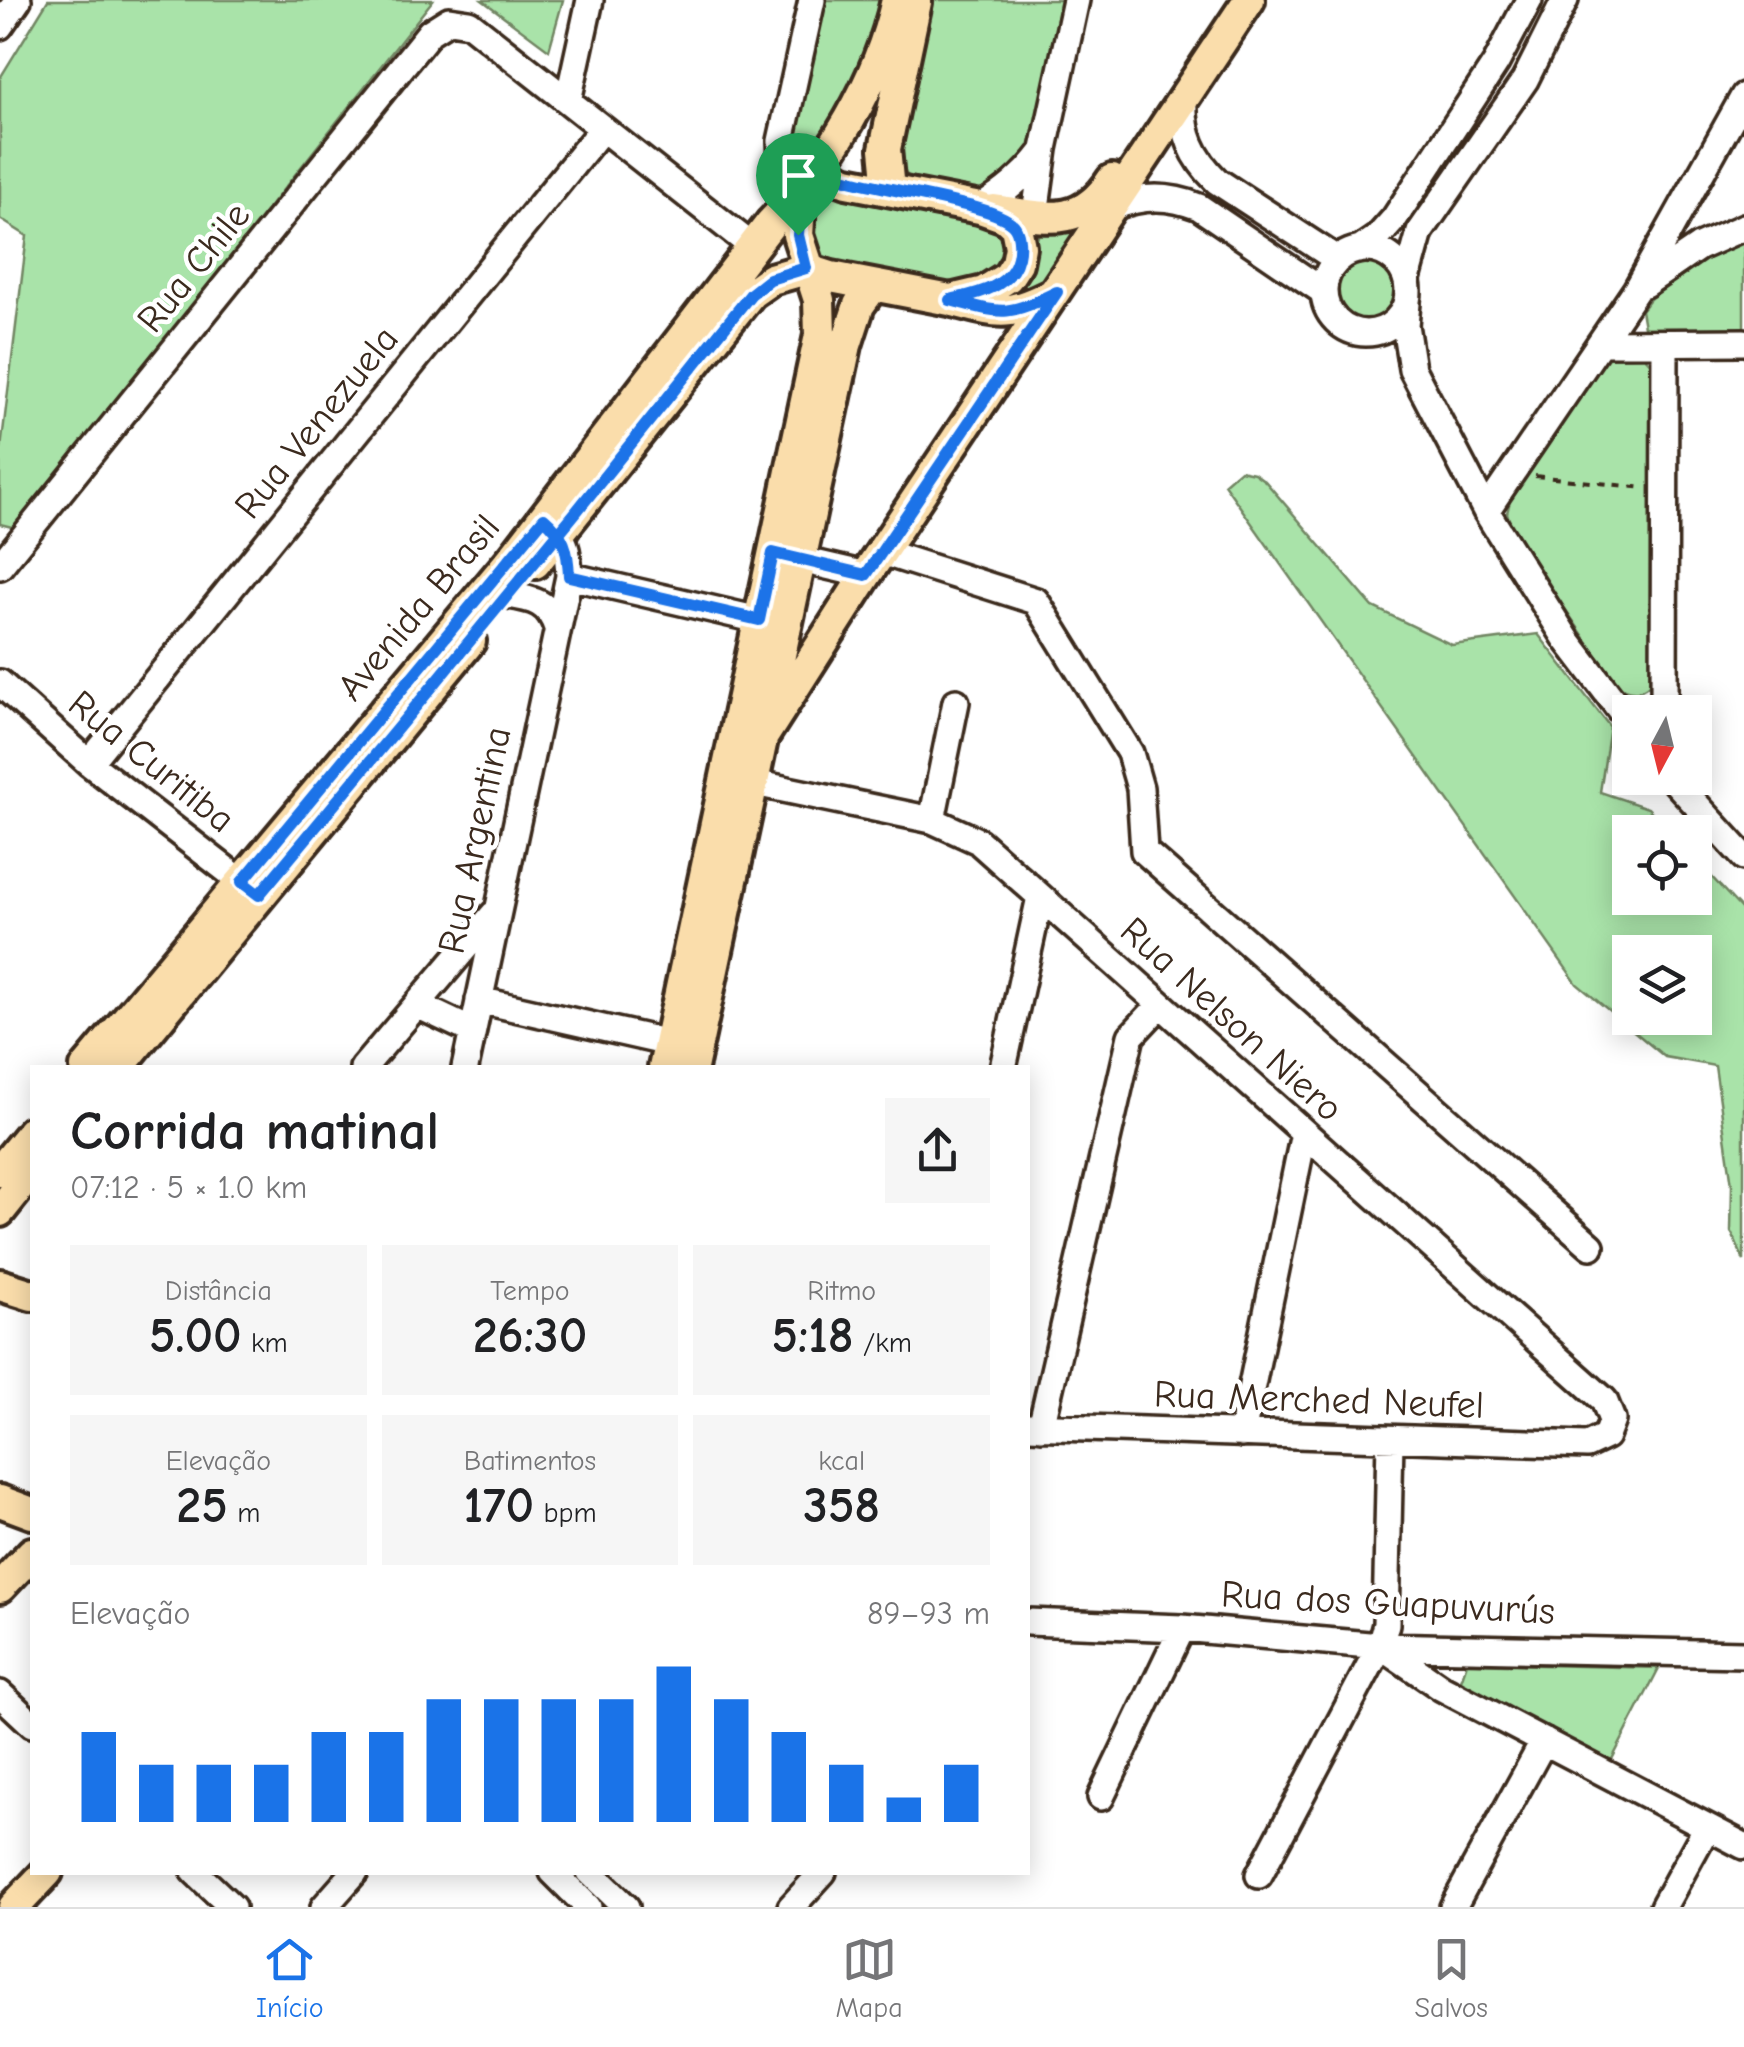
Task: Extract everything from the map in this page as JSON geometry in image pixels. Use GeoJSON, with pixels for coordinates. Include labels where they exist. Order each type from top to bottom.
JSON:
{"type":"FeatureCollection","features":[{"type":"Feature","properties":{"kind":"main road","name":"Avenida Brasil"},"geometry":{"type":"LineString","coordinates":[[120,1065],[250,888],[552,525],[658,389],[753,247],[806,184],[848,122],[872,76],[897,0]]}},
{"type":"Feature","properties":{"kind":"main road"},"geometry":{"type":"LineString","coordinates":[[890,190],[885,149],[917,0]]}},
{"type":"Feature","properties":{"kind":"main road"},"geometry":{"type":"LineString","coordinates":[[819,403],[819,300],[798,235],[806,184],[847,182],[980,208],[1056,218],[1081,212],[1102,196],[1226,0]]}},
{"type":"Feature","properties":{"kind":"main road"},"geometry":{"type":"LineString","coordinates":[[738,780],[874,563],[1249,0]]}},
{"type":"Feature","properties":{"kind":"main road"},"geometry":{"type":"LineString","coordinates":[[980,208],[1005,217],[1016,227],[1020,247],[1017,263]]}},
{"type":"Feature","properties":{"kind":"main road"},"geometry":{"type":"LineString","coordinates":[[950,300],[984,292],[1008,278],[1029,241],[1035,215]]}},
{"type":"Feature","properties":{"kind":"main road","name":"Avenida Brasil"},"geometry":{"type":"LineString","coordinates":[[658,389],[751,294],[770,279],[806,268]]}},
{"type":"Feature","properties":{"kind":"main road"},"geometry":{"type":"LineString","coordinates":[[806,268],[996,312],[1018,311],[1057,292]]}},
{"type":"Feature","properties":{"kind":"main road"},"geometry":{"type":"LineString","coordinates":[[760,741],[786,556],[819,403],[859,305],[873,286]]}},
{"type":"Feature","properties":{"kind":"main road","name":"Avenida Brasil"},"geometry":{"type":"LineString","coordinates":[[89,1065],[508,595],[552,525]]}},
{"type":"Feature","properties":{"kind":"main road"},"geometry":{"type":"LineString","coordinates":[[680,1057],[738,780],[759,620],[786,556]]}},
{"type":"Feature","properties":{"kind":"main road"},"geometry":{"type":"LineString","coordinates":[[0,1171],[30,1134]]}},
{"type":"Feature","properties":{"kind":"main road"},"geometry":{"type":"LineString","coordinates":[[0,1211],[30,1174]]}},
{"type":"Feature","properties":{"kind":"main road"},"geometry":{"type":"LineString","coordinates":[[0,1286],[30,1294]]}},
{"type":"Feature","properties":{"kind":"main road"},"geometry":{"type":"LineString","coordinates":[[0,1500],[30,1512]]}},
{"type":"Feature","properties":{"kind":"main road"},"geometry":{"type":"LineString","coordinates":[[0,1587],[30,1556]]}},
{"type":"Feature","properties":{"kind":"main road"},"geometry":{"type":"LineString","coordinates":[[14,1907],[44,1875]]}},
{"type":"Feature","properties":{"kind":"street"},"geometry":{"type":"LineString","coordinates":[[0,26],[18,0]]}},
{"type":"Feature","properties":{"kind":"street"},"geometry":{"type":"LineString","coordinates":[[590,0],[568,101],[753,247]]}},
{"type":"Feature","properties":{"kind":"street"},"geometry":{"type":"LineString","coordinates":[[806,184],[782,162],[781,141],[812,0]]}},
{"type":"Feature","properties":{"kind":"street"},"geometry":{"type":"LineString","coordinates":[[1035,215],[1044,149],[1076,0]]}},
{"type":"Feature","properties":{"kind":"street"},"geometry":{"type":"LineString","coordinates":[[1361,333],[1384,330],[1395,323],[1420,232],[1525,80],[1561,9],[1530,0],[1496,63],[1394,219],[1378,236],[1330,269],[1324,292],[1326,304],[1339,324],[1396,354],[1412,369]]}},
{"type":"Feature","properties":{"kind":"street","name":"Rua Chile"},"geometry":{"type":"LineString","coordinates":[[0,566],[430,32],[449,20],[469,23],[568,101]]}},
{"type":"Feature","properties":{"kind":"street"},"geometry":{"type":"LineString","coordinates":[[1486,511],[1636,290],[1744,96]]}},
{"type":"Feature","properties":{"kind":"street"},"geometry":{"type":"LineString","coordinates":[[1184,99],[1185,130],[1197,158],[1218,181],[1348,255],[1383,253],[1393,259],[1407,290],[1404,325],[1412,369],[1486,511],[1567,640],[1612,700]]}},
{"type":"Feature","properties":{"kind":"street","name":"Rua Venezuela"},"geometry":{"type":"LineString","coordinates":[[89,762],[602,128]]}},
{"type":"Feature","properties":{"kind":"street"},"geometry":{"type":"LineString","coordinates":[[980,208],[1028,172],[1044,149]]}},
{"type":"Feature","properties":{"kind":"street"},"geometry":{"type":"LineString","coordinates":[[1690,194],[1706,219],[1739,229]]}},
{"type":"Feature","properties":{"kind":"street"},"geometry":{"type":"LineString","coordinates":[[1113,207],[1141,198],[1185,202],[1324,292]]}},
{"type":"Feature","properties":{"kind":"street"},"geometry":{"type":"LineString","coordinates":[[1636,290],[1699,247],[1739,229]]}},
{"type":"Feature","properties":{"kind":"street"},"geometry":{"type":"LineString","coordinates":[[1601,343],[1744,342]]}},
{"type":"Feature","properties":{"kind":"street"},"geometry":{"type":"LineString","coordinates":[[1664,695],[1665,343]]}},
{"type":"Feature","properties":{"kind":"street","name":"Rua Argentina"},"geometry":{"type":"LineString","coordinates":[[466,1065],[569,576],[568,552],[552,525]]}},
{"type":"Feature","properties":{"kind":"street"},"geometry":{"type":"LineString","coordinates":[[786,556],[874,563],[1036,601],[1130,753],[1140,788],[1144,850],[1592,1246]]}},
{"type":"Feature","properties":{"kind":"street"},"geometry":{"type":"LineString","coordinates":[[569,576],[759,620]]}},
{"type":"Feature","properties":{"kind":"street"},"geometry":{"type":"LineString","coordinates":[[508,595],[544,604],[553,614],[557,628]]}},
{"type":"Feature","properties":{"kind":"street","name":"Rua Curitiba"},"geometry":{"type":"LineString","coordinates":[[0,684],[89,762],[250,888]]}},
{"type":"Feature","properties":{"kind":"street"},"geometry":{"type":"LineString","coordinates":[[932,820],[956,702]]}},
{"type":"Feature","properties":{"kind":"street","name":"Rua Nelson Niero"},"geometry":{"type":"LineString","coordinates":[[738,780],[932,820],[978,841],[1604,1400],[1612,1420],[1606,1436]]}},
{"type":"Feature","properties":{"kind":"street"},"geometry":{"type":"LineString","coordinates":[[1687,795],[1744,857]]}},
{"type":"Feature","properties":{"kind":"street"},"geometry":{"type":"LineString","coordinates":[[1004,1065],[1040,897]]}},
{"type":"Feature","properties":{"kind":"street"},"geometry":{"type":"LineString","coordinates":[[366,1065],[496,912]]}},
{"type":"Feature","properties":{"kind":"street"},"geometry":{"type":"LineString","coordinates":[[478,1000],[680,1057]]}},
{"type":"Feature","properties":{"kind":"street"},"geometry":{"type":"LineString","coordinates":[[416,1005],[472,1031]]}},
{"type":"Feature","properties":{"kind":"street"},"geometry":{"type":"LineString","coordinates":[[1034,1426],[1131,1036],[1160,1005]]}},
{"type":"Feature","properties":{"kind":"street"},"geometry":{"type":"LineString","coordinates":[[1242,1434],[1304,1134]]}},
{"type":"Feature","properties":{"kind":"street","name":"Rua Merched Neufel"},"geometry":{"type":"LineString","coordinates":[[1034,1426],[1587,1445],[1606,1436]]}},
{"type":"Feature","properties":{"kind":"street"},"geometry":{"type":"LineString","coordinates":[[1259,1875],[1380,1646],[1386,1624],[1390,1439]]}},
{"type":"Feature","properties":{"kind":"street","name":"Rua dos Guapuvurús"},"geometry":{"type":"LineString","coordinates":[[1030,1622],[1182,1628],[1380,1646],[1744,1654]]}},
{"type":"Feature","properties":{"kind":"street"},"geometry":{"type":"LineString","coordinates":[[1101,1796],[1182,1628]]}},
{"type":"Feature","properties":{"kind":"street"},"geometry":{"type":"LineString","coordinates":[[1380,1646],[1442,1688],[1744,1846]]}},
{"type":"Feature","properties":{"kind":"street"},"geometry":{"type":"LineString","coordinates":[[0,1694],[30,1722]]}},
{"type":"Feature","properties":{"kind":"street"},"geometry":{"type":"LineString","coordinates":[[1453,1907],[1544,1741]]}},
{"type":"Feature","properties":{"kind":"street"},"geometry":{"type":"LineString","coordinates":[[1663,1907],[1708,1827]]}},
{"type":"Feature","properties":{"kind":"street"},"geometry":{"type":"LineString","coordinates":[[198,1875],[232,1907]]}},
{"type":"Feature","properties":{"kind":"street"},"geometry":{"type":"LineString","coordinates":[[324,1907],[352,1875]]}},
{"type":"Feature","properties":{"kind":"street"},"geometry":{"type":"LineString","coordinates":[[556,1875],[588,1907]]}},
{"type":"Feature","properties":{"kind":"street"},"geometry":{"type":"LineString","coordinates":[[593,1875],[626,1907]]}},
{"type":"Feature","properties":{"kind":"street"},"geometry":{"type":"LineString","coordinates":[[791,1907],[820,1875]]}},
{"type":"Feature","properties":{"kind":"path"},"geometry":{"type":"LineString","coordinates":[[1512,474],[1664,490]]}},
{"type":"Feature","properties":{"kind":"green space"},"geometry":{"type":"Polygon","coordinates":[[[48,0],[433,0],[16,528],[0,524],[0,457],[27,236],[0,219],[0,78],[48,0]]]}},
{"type":"Feature","properties":{"kind":"green space"},"geometry":{"type":"Polygon","coordinates":[[[482,0],[563,0],[549,50],[482,0]]]}},
{"type":"Feature","properties":{"kind":"green space"},"geometry":{"type":"Polygon","coordinates":[[[825,0],[889,0],[881,36],[812,155],[802,148],[797,131],[825,0]]]}},
{"type":"Feature","properties":{"kind":"green space"},"geometry":{"type":"Polygon","coordinates":[[[924,0],[1067,0],[1039,134],[1020,167],[977,195],[919,187],[901,169],[893,145],[924,0]]]}},
{"type":"Feature","properties":{"kind":"green space"},"geometry":{"type":"Polygon","coordinates":[[[846,191],[973,212],[1013,240],[1003,273],[955,288],[824,262],[811,248],[811,216],[826,197],[846,191]]]}},
{"type":"Feature","properties":{"kind":"green space"},"geometry":{"type":"Polygon","coordinates":[[[1083,223],[1046,288],[990,303],[1028,265],[1040,230],[1083,223]]]}},
{"type":"Feature","properties":{"kind":"green space"},"geometry":{"type":"Polygon","coordinates":[[[1744,238],[1744,331],[1653,332],[1644,327],[1641,310],[1662,287],[1701,260],[1744,238]]]}},
{"type":"Feature","properties":{"kind":"green space"},"geometry":{"type":"Polygon","coordinates":[[[1366,261],[1387,270],[1396,291],[1387,312],[1366,321],[1345,312],[1336,291],[1345,270],[1366,261]]]}},
{"type":"Feature","properties":{"kind":"green space"},"geometry":{"type":"Polygon","coordinates":[[[1641,353],[1653,366],[1654,678],[1642,690],[1632,691],[1616,684],[1513,532],[1507,513],[1512,493],[1603,358],[1609,354],[1641,353]]]}},
{"type":"Feature","properties":{"kind":"green space"},"geometry":{"type":"Polygon","coordinates":[[[1240,470],[1265,481],[1373,607],[1452,645],[1538,634],[1610,727],[1600,792],[1648,808],[1654,815],[1612,815],[1612,915],[1712,915],[1712,877],[1744,912],[1744,1261],[1731,1231],[1732,1185],[1715,1066],[1665,1057],[1638,1035],[1712,1035],[1712,935],[1612,935],[1612,1013],[1577,984],[1224,484],[1240,470]]]}},
{"type":"Feature","properties":{"kind":"green space"},"geometry":{"type":"Polygon","coordinates":[[[1467,1663],[1659,1668],[1610,1763],[1458,1689],[1467,1663]]]}},
{"type":"Feature","properties":{"kind":"route"},"geometry":{"type":"LineString","coordinates":[[798,235],[801,192],[815,168],[847,182],[980,208],[1005,217],[1016,227],[1020,247],[1008,278],[984,292],[950,300],[996,312],[1018,311],[1057,292],[866,575],[773,553],[759,620],[569,576],[568,552],[560,531],[544,518],[242,882],[259,895],[508,595],[560,531],[576,512],[751,294],[770,279],[806,268],[798,235]]}}]}
